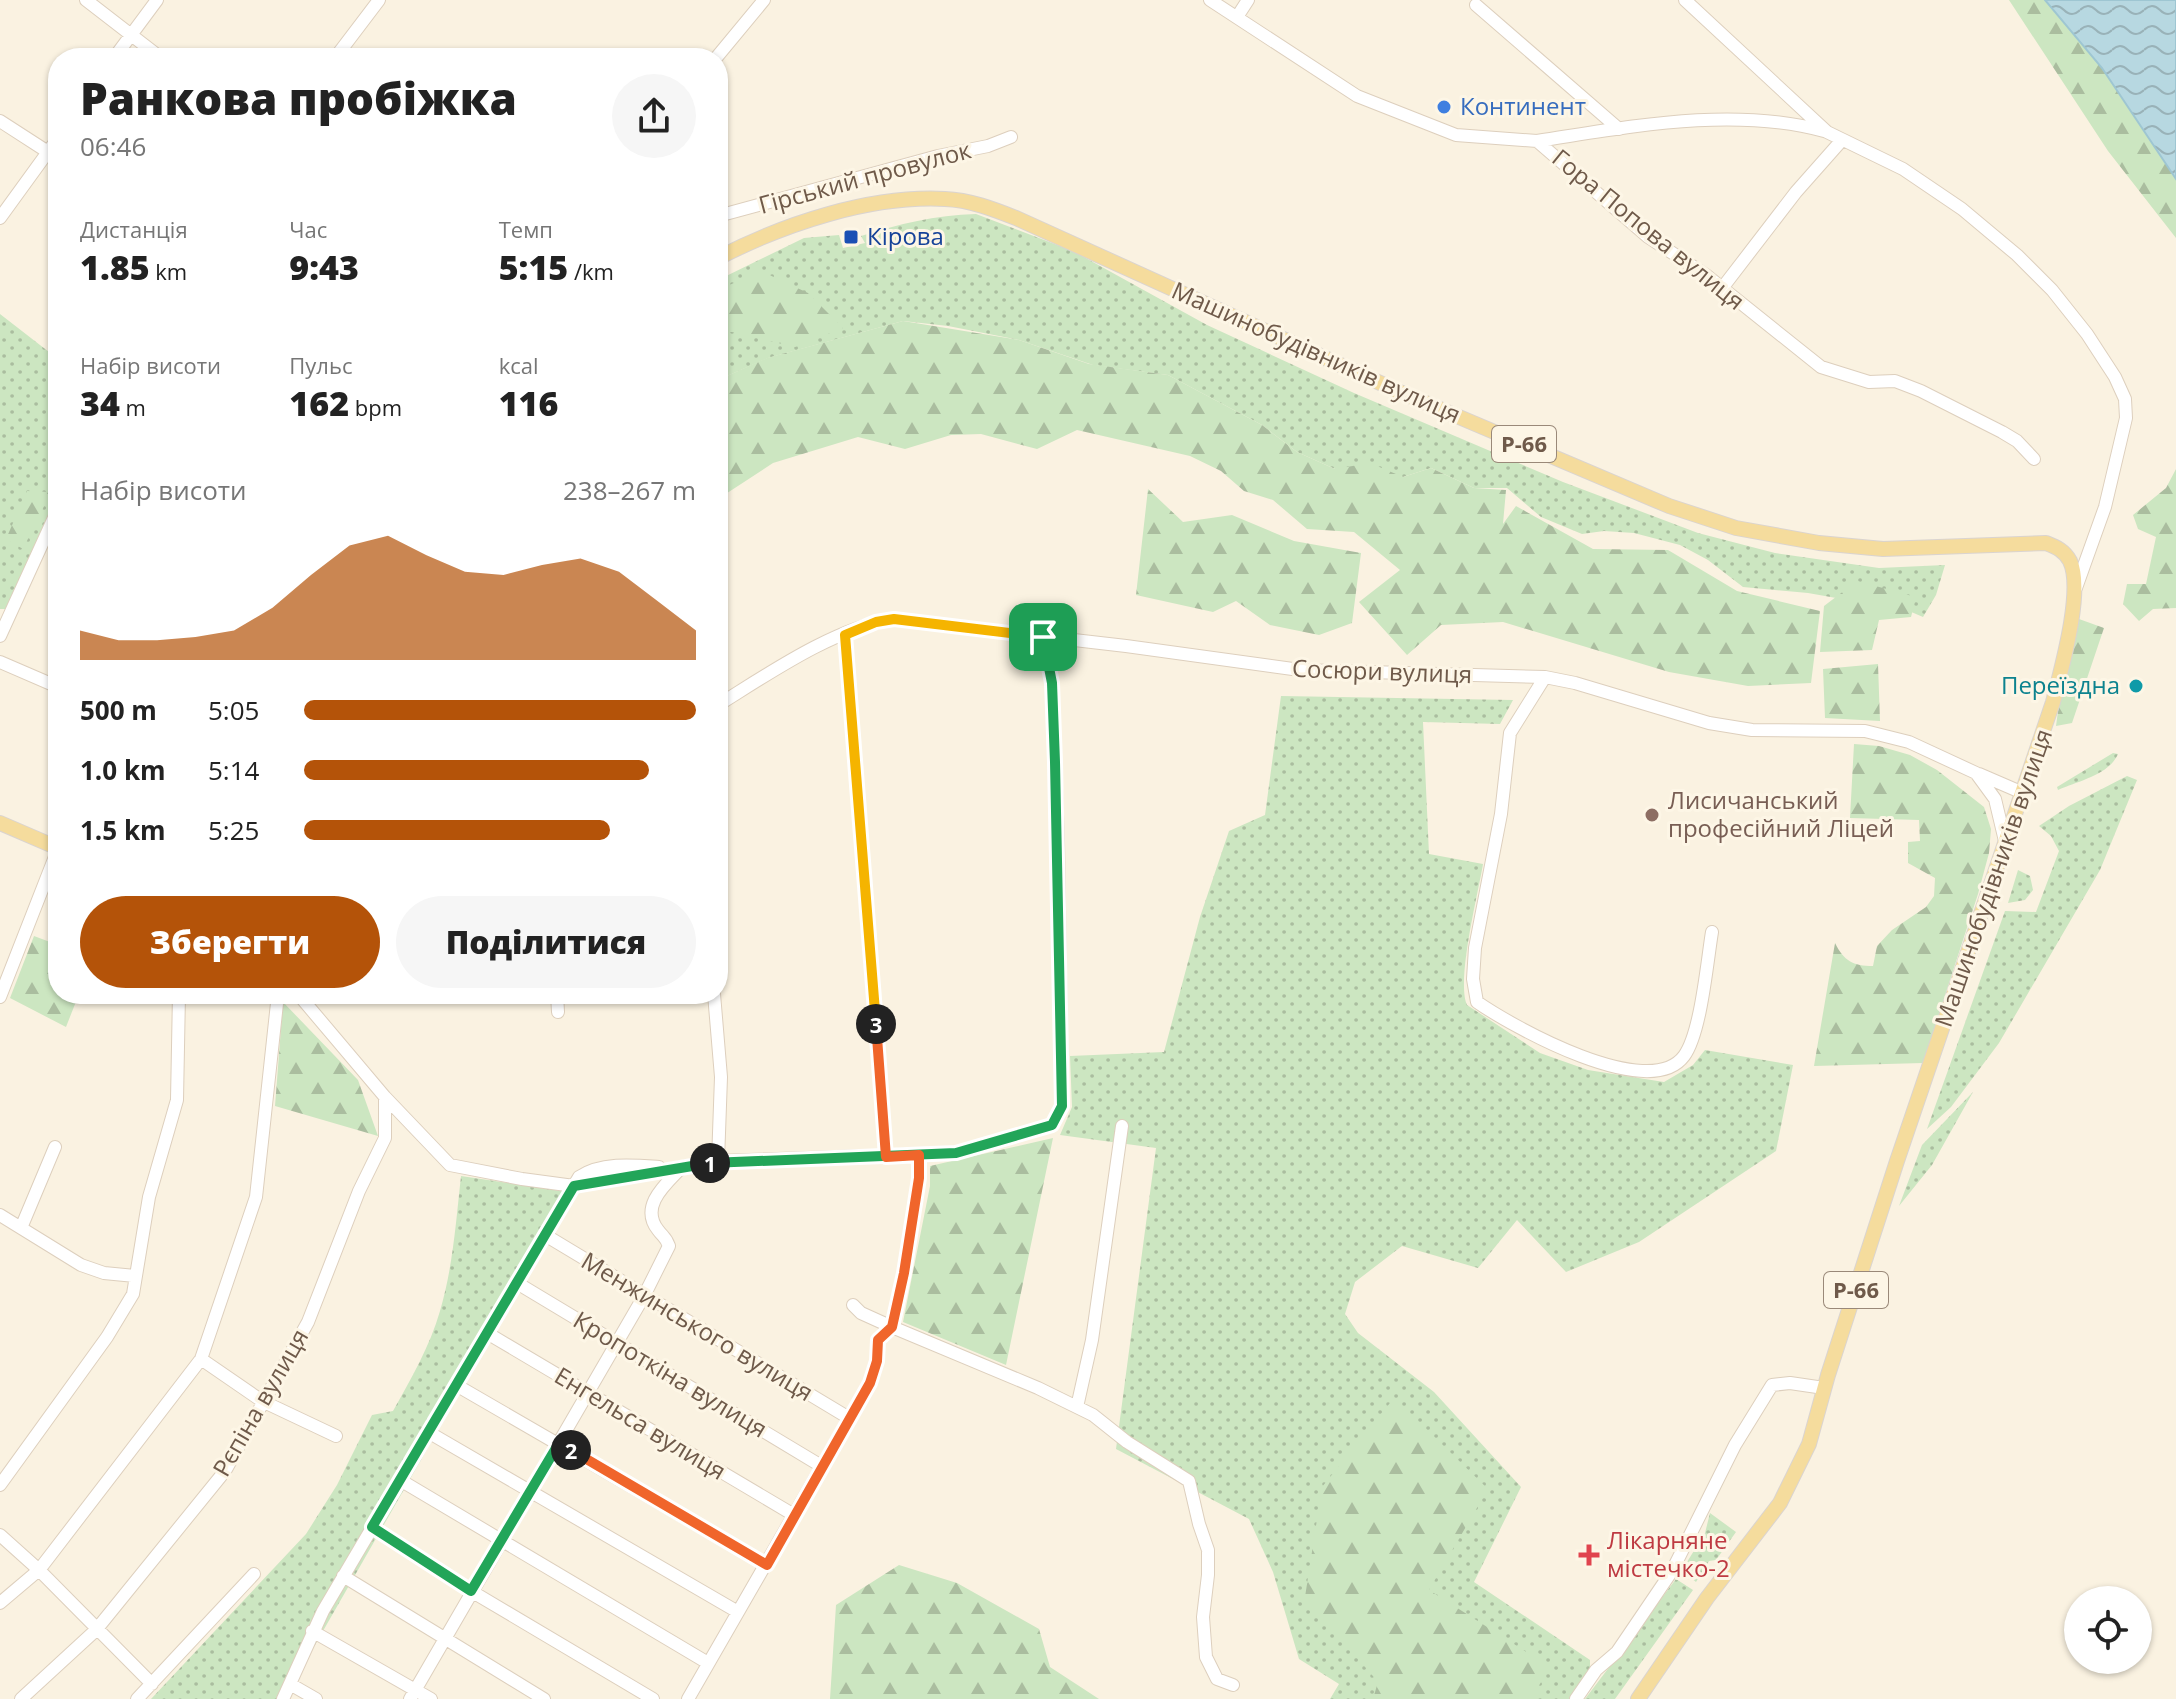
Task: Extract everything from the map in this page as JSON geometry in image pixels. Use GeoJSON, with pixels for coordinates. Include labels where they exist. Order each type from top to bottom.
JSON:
{"type":"FeatureCollection","features":[{"type":"Feature","properties":{"kind":"main road","name":"Машинобудівників вулиця"},"geometry":{"type":"LineString","coordinates":[[728,253],[786,228],[859,208],[944,199],[988,207],[1400,392],[1669,506],[1736,528],[1819,543],[1883,549],[2046,543],[2060,548],[2069,559],[2075,591],[2065,655],[2053,702],[1897,1161],[1809,1444],[1780,1503],[1707,1598],[1638,1699]]}},
{"type":"Feature","properties":{"kind":"main road"},"geometry":{"type":"LineString","coordinates":[[0,823],[48,844]]}},
{"type":"Feature","properties":{"kind":"street"},"geometry":{"type":"LineString","coordinates":[[86,0],[148,48]]}},
{"type":"Feature","properties":{"kind":"street"},"geometry":{"type":"LineString","coordinates":[[121,48],[157,0]]}},
{"type":"Feature","properties":{"kind":"street"},"geometry":{"type":"LineString","coordinates":[[343,48],[379,0]]}},
{"type":"Feature","properties":{"kind":"street"},"geometry":{"type":"LineString","coordinates":[[724,48],[764,0]]}},
{"type":"Feature","properties":{"kind":"street","name":"Гора Попова вулиця"},"geometry":{"type":"LineString","coordinates":[[1210,0],[1357,96],[1456,135],[1537,141],[1648,237],[1723,287],[1821,367],[1869,382],[1895,381],[1921,391],[2017,441],[2034,459]]}},
{"type":"Feature","properties":{"kind":"street"},"geometry":{"type":"LineString","coordinates":[[1237,17],[1248,0]]}},
{"type":"Feature","properties":{"kind":"street"},"geometry":{"type":"LineString","coordinates":[[1685,0],[1827,132],[1903,169],[1962,209],[2017,255],[2052,290],[2087,334],[2115,377],[2125,399],[2126,418],[2105,507],[2075,591]]}},
{"type":"Feature","properties":{"kind":"street"},"geometry":{"type":"LineString","coordinates":[[1476,5],[1619,129]]}},
{"type":"Feature","properties":{"kind":"street"},"geometry":{"type":"LineString","coordinates":[[1537,141],[1619,129],[1741,119],[1791,124],[1827,132]]}},
{"type":"Feature","properties":{"kind":"street"},"geometry":{"type":"LineString","coordinates":[[0,121],[48,152],[0,218]]}},
{"type":"Feature","properties":{"kind":"street","name":"Гірський провулок"},"geometry":{"type":"LineString","coordinates":[[728,213],[938,156],[988,146],[1011,137]]}},
{"type":"Feature","properties":{"kind":"street"},"geometry":{"type":"LineString","coordinates":[[1723,287],[1796,192],[1842,140]]}},
{"type":"Feature","properties":{"kind":"street"},"geometry":{"type":"LineString","coordinates":[[0,636],[48,531]]}},
{"type":"Feature","properties":{"kind":"street","name":"Сосюри вулиця"},"geometry":{"type":"LineString","coordinates":[[728,699],[796,656],[876,622],[894,619],[1300,670],[1545,677],[1709,723],[1752,730],[1865,731],[1887,735],[2023,793]]}},
{"type":"Feature","properties":{"kind":"street"},"geometry":{"type":"LineString","coordinates":[[845,635],[886,1157]]}},
{"type":"Feature","properties":{"kind":"street"},"geometry":{"type":"LineString","coordinates":[[306,1004],[385,1097],[450,1165],[522,1179],[574,1186],[718,1161],[956,1153],[1052,1125],[1062,1106],[1054,730],[1052,683],[1043,637]]}},
{"type":"Feature","properties":{"kind":"street"},"geometry":{"type":"LineString","coordinates":[[0,662],[48,683]]}},
{"type":"Feature","properties":{"kind":"street"},"geometry":{"type":"LineString","coordinates":[[1545,677],[1510,733],[1501,814],[1475,948],[1473,979],[1477,1002],[1499,1017],[1562,1049],[1598,1062],[1662,1070],[1683,1058],[1692,1040],[1712,932]]}},
{"type":"Feature","properties":{"kind":"street"},"geometry":{"type":"LineString","coordinates":[[1976,773],[1995,799],[2005,845]]}},
{"type":"Feature","properties":{"kind":"street"},"geometry":{"type":"LineString","coordinates":[[0,997],[48,874]]}},
{"type":"Feature","properties":{"kind":"street"},"geometry":{"type":"LineString","coordinates":[[0,1485],[107,1337],[133,1294],[149,1197],[177,1100],[179,1004]]}},
{"type":"Feature","properties":{"kind":"street"},"geometry":{"type":"LineString","coordinates":[[0,1603],[39,1570],[201,1359],[256,1197],[277,1004]]}},
{"type":"Feature","properties":{"kind":"street"},"geometry":{"type":"LineString","coordinates":[[558,1004],[558,1012]]}},
{"type":"Feature","properties":{"kind":"street"},"geometry":{"type":"LineString","coordinates":[[715,1004],[721,1077],[718,1161]]}},
{"type":"Feature","properties":{"kind":"street","name":"Рєпіна вулиця"},"geometry":{"type":"LineString","coordinates":[[21,1699],[96,1630],[225,1471],[308,1322],[359,1191],[385,1138],[385,1097]]}},
{"type":"Feature","properties":{"kind":"street"},"geometry":{"type":"LineString","coordinates":[[1077,1407],[1092,1340],[1122,1126]]}},
{"type":"Feature","properties":{"kind":"street"},"geometry":{"type":"LineString","coordinates":[[21,1228],[55,1147]]}},
{"type":"Feature","properties":{"kind":"street"},"geometry":{"type":"LineString","coordinates":[[688,1699],[870,1383],[877,1361],[878,1340],[892,1327],[907,1257],[919,1178],[919,1155]]}},
{"type":"Feature","properties":{"kind":"street"},"geometry":{"type":"LineString","coordinates":[[413,1694],[644,1296],[669,1246],[666,1236],[657,1229],[651,1210],[654,1198],[682,1168]]}},
{"type":"Feature","properties":{"kind":"street"},"geometry":{"type":"LineString","coordinates":[[283,1699],[312,1631],[343,1576],[574,1186]]}},
{"type":"Feature","properties":{"kind":"street"},"geometry":{"type":"LineString","coordinates":[[0,1232],[4,1217],[81,1265],[104,1273],[135,1276]]}},
{"type":"Feature","properties":{"kind":"street","name":"Менжинського вулиця"},"geometry":{"type":"LineString","coordinates":[[545,1235],[849,1418]]}},
{"type":"Feature","properties":{"kind":"street","name":"Кропоткіна вулиця"},"geometry":{"type":"LineString","coordinates":[[517,1283],[823,1467]]}},
{"type":"Feature","properties":{"kind":"street"},"geometry":{"type":"LineString","coordinates":[[853,1305],[861,1313],[1093,1415],[1127,1442],[1189,1481],[1208,1550],[1203,1617],[1206,1657],[1217,1679],[1233,1685]]}},
{"type":"Feature","properties":{"kind":"street","name":"Енгельса вулиця"},"geometry":{"type":"LineString","coordinates":[[487,1333],[794,1515]]}},
{"type":"Feature","properties":{"kind":"street"},"geometry":{"type":"LineString","coordinates":[[201,1359],[262,1401],[336,1436]]}},
{"type":"Feature","properties":{"kind":"street"},"geometry":{"type":"LineString","coordinates":[[1576,1699],[1596,1670],[1617,1652],[1672,1571],[1735,1445],[1772,1385],[1790,1383],[1824,1388]]}},
{"type":"Feature","properties":{"kind":"street"},"geometry":{"type":"LineString","coordinates":[[456,1385],[767,1565]]}},
{"type":"Feature","properties":{"kind":"street"},"geometry":{"type":"LineString","coordinates":[[428,1432],[738,1612]]}},
{"type":"Feature","properties":{"kind":"street"},"geometry":{"type":"LineString","coordinates":[[400,1480],[708,1663]]}},
{"type":"Feature","properties":{"kind":"street"},"geometry":{"type":"LineString","coordinates":[[372,1527],[471,1591],[653,1699]]}},
{"type":"Feature","properties":{"kind":"street"},"geometry":{"type":"LineString","coordinates":[[0,1535],[152,1684]]}},
{"type":"Feature","properties":{"kind":"street"},"geometry":{"type":"LineString","coordinates":[[137,1699],[254,1574]]}},
{"type":"Feature","properties":{"kind":"street"},"geometry":{"type":"LineString","coordinates":[[343,1576],[544,1699]]}},
{"type":"Feature","properties":{"kind":"street"},"geometry":{"type":"LineString","coordinates":[[312,1631],[413,1694],[431,1699]]}},
{"type":"Feature","properties":{"kind":"street"},"geometry":{"type":"LineString","coordinates":[[290,1684],[316,1699]]}},
{"type":"Feature","properties":{"kind":"green space"},"geometry":{"type":"Polygon","coordinates":[[[2009,0],[2045,0],[2102,68],[2176,179],[2176,238],[2108,151],[2009,0]]]}},
{"type":"Feature","properties":{"kind":"green space"},"geometry":{"type":"Polygon","coordinates":[[[976,214],[1073,251],[1207,325],[1354,393],[1563,482],[1698,533],[1775,553],[1879,568],[1945,565],[1936,595],[1923,617],[1909,611],[1808,593],[1743,587],[1708,560],[1680,545],[1634,533],[1604,531],[1582,534],[1541,517],[1507,488],[1474,488],[1431,468],[1403,477],[1335,469],[1297,452],[1262,425],[1168,375],[1093,365],[1019,340],[948,326],[903,321],[768,358],[728,376],[728,275],[804,238],[839,235],[843,248],[865,243],[861,236],[946,216],[976,214]]]}},
{"type":"Feature","properties":{"kind":"green space"},"geometry":{"type":"Polygon","coordinates":[[[761,271],[808,293],[843,328],[795,347],[728,332],[728,286],[761,271]]]}},
{"type":"Feature","properties":{"kind":"green space"},"geometry":{"type":"Polygon","coordinates":[[[0,314],[48,351],[48,518],[6,609],[0,609],[0,314]]]}},
{"type":"Feature","properties":{"kind":"green space"},"geometry":{"type":"Polygon","coordinates":[[[903,321],[1019,340],[1089,364],[1168,375],[1262,425],[1297,452],[1335,469],[1370,463],[1403,477],[1431,468],[1474,488],[1506,490],[1503,524],[1516,506],[1593,549],[1668,550],[1737,591],[1820,611],[1811,683],[1748,686],[1669,672],[1503,622],[1441,625],[1407,655],[1359,602],[1400,570],[1354,532],[1307,529],[1273,500],[1244,491],[1221,471],[1190,456],[1077,430],[1037,449],[981,434],[951,435],[905,449],[858,437],[773,463],[728,492],[728,376],[767,358],[903,321]]]}},
{"type":"Feature","properties":{"kind":"green space"},"geometry":{"type":"Polygon","coordinates":[[[2176,469],[2176,608],[2153,609],[2139,621],[2123,604],[2127,584],[2146,584],[2156,537],[2138,529],[2133,515],[2166,488],[2176,469]]]}},
{"type":"Feature","properties":{"kind":"green space"},"geometry":{"type":"Polygon","coordinates":[[[1148,489],[1183,522],[1232,515],[1294,541],[1361,553],[1352,623],[1319,635],[1270,625],[1236,601],[1213,612],[1136,595],[1148,489]]]}},
{"type":"Feature","properties":{"kind":"green space"},"geometry":{"type":"Polygon","coordinates":[[[27,491],[48,492],[48,498],[23,549],[6,539],[27,491]]]}},
{"type":"Feature","properties":{"kind":"green space"},"geometry":{"type":"Polygon","coordinates":[[[1857,581],[1916,597],[1911,617],[1879,620],[1872,650],[1820,652],[1824,606],[1857,581]]]}},
{"type":"Feature","properties":{"kind":"green space"},"geometry":{"type":"Polygon","coordinates":[[[2079,619],[2104,628],[2072,723],[2056,726],[2063,674],[2079,619]]]}},
{"type":"Feature","properties":{"kind":"green space"},"geometry":{"type":"Polygon","coordinates":[[[1878,664],[1880,721],[1825,718],[1823,669],[1878,664]]]}},
{"type":"Feature","properties":{"kind":"green space"},"geometry":{"type":"Polygon","coordinates":[[[1281,696],[1513,700],[1500,724],[1423,722],[1429,854],[1483,864],[1466,958],[1464,993],[1467,1005],[1540,1053],[1588,1070],[1664,1082],[1693,1065],[1705,1050],[1793,1065],[1776,1151],[1639,1242],[1566,1272],[1517,1220],[1478,1268],[1402,1246],[1355,1282],[1345,1314],[1358,1333],[1434,1392],[1521,1487],[1474,1582],[1590,1660],[1590,1669],[1570,1699],[1330,1699],[1339,1684],[1299,1659],[1273,1572],[1249,1519],[1116,1449],[1156,1148],[1060,1135],[1072,1107],[1070,1056],[1164,1052],[1200,917],[1229,831],[1265,815],[1281,696]]]}},
{"type":"Feature","properties":{"kind":"green space"},"geometry":{"type":"Polygon","coordinates":[[[1854,744],[1879,746],[1910,755],[1937,770],[1984,807],[1991,829],[1989,853],[1978,894],[1923,1063],[1814,1066],[1835,943],[1850,961],[1873,966],[1877,946],[1892,930],[1926,907],[1934,896],[1935,878],[1908,863],[1908,842],[1920,841],[1919,820],[1850,818],[1854,744]]]}},
{"type":"Feature","properties":{"kind":"green space"},"geometry":{"type":"Polygon","coordinates":[[[2113,753],[2118,754],[2108,767],[2058,790],[2057,787],[2113,753]]]}},
{"type":"Feature","properties":{"kind":"green space"},"geometry":{"type":"Polygon","coordinates":[[[2127,776],[2137,780],[2100,870],[1999,1043],[1951,1107],[1927,1129],[2005,911],[2036,912],[2059,851],[2051,836],[2039,826],[2069,806],[2127,776]]]}},
{"type":"Feature","properties":{"kind":"green space"},"geometry":{"type":"Polygon","coordinates":[[[2018,870],[2030,876],[2033,890],[2025,900],[2008,903],[2018,870]]]}},
{"type":"Feature","properties":{"kind":"green space"},"geometry":{"type":"Polygon","coordinates":[[[34,936],[48,941],[48,1004],[75,1004],[66,1027],[10,998],[34,936]]]}},
{"type":"Feature","properties":{"kind":"green space"},"geometry":{"type":"Polygon","coordinates":[[[285,1004],[358,1080],[378,1136],[275,1106],[285,1004]]]}},
{"type":"Feature","properties":{"kind":"green space"},"geometry":{"type":"Polygon","coordinates":[[[1973,1092],[1932,1165],[1899,1206],[1922,1145],[1973,1092]]]}},
{"type":"Feature","properties":{"kind":"green space"},"geometry":{"type":"Polygon","coordinates":[[[1053,1138],[1006,1365],[903,1322],[930,1186],[930,1166],[1053,1138]]]}},
{"type":"Feature","properties":{"kind":"green space"},"geometry":{"type":"Polygon","coordinates":[[[461,1176],[574,1193],[284,1699],[151,1699],[306,1534],[337,1485],[372,1415],[393,1411],[425,1350],[440,1311],[451,1261],[461,1176]]]}},
{"type":"Feature","properties":{"kind":"green space"},"geometry":{"type":"Polygon","coordinates":[[[1394,1398],[1488,1489],[1429,1590],[1550,1667],[1531,1699],[1373,1699],[1378,1682],[1305,1597],[1322,1487],[1394,1398]]]}},
{"type":"Feature","properties":{"kind":"green space"},"geometry":{"type":"Polygon","coordinates":[[[1710,1513],[1736,1532],[1716,1560],[1709,1561],[1696,1582],[1682,1570],[1705,1533],[1710,1513]]]}},
{"type":"Feature","properties":{"kind":"green space"},"geometry":{"type":"Polygon","coordinates":[[[899,1565],[957,1583],[1039,1629],[1050,1667],[1099,1699],[830,1699],[836,1605],[899,1565]]]}},
{"type":"Feature","properties":{"kind":"green space"},"geometry":{"type":"Polygon","coordinates":[[[1676,1579],[1693,1590],[1615,1699],[1585,1699],[1676,1579]]]}},
{"type":"Feature","properties":{"kind":"water"},"geometry":{"type":"Polygon","coordinates":[[[2045,0],[2176,0],[2176,179],[2102,68],[2045,0]]]}},
{"type":"Feature","properties":{"kind":"place","name":"Континент"},"geometry":{"type":"Point","coordinates":[1444,107]}},
{"type":"Feature","properties":{"kind":"place","name":"Кірова"},"geometry":{"type":"Point","coordinates":[851,237]}},
{"type":"Feature","properties":{"kind":"place","name":"Переїздна"},"geometry":{"type":"Point","coordinates":[2136,686]}},
{"type":"Feature","properties":{"kind":"place","name":"Лисичанський професійний Ліцей"},"geometry":{"type":"Point","coordinates":[1652,815]}},
{"type":"Feature","properties":{"kind":"place","name":"Лікарняне містечко-2"},"geometry":{"type":"Point","coordinates":[1589,1555]}},
{"type":"Feature","properties":{"kind":"route"},"geometry":{"type":"LineString","coordinates":[[1043,637],[894,619],[876,622],[845,635],[886,1157],[919,1155],[919,1178],[892,1327],[878,1340],[877,1361],[870,1383],[767,1565],[559,1443],[471,1591],[372,1527],[574,1186],[718,1161],[886,1157],[956,1153],[1052,1125],[1062,1106],[1058,841],[1052,683],[1043,637]]}}]}
